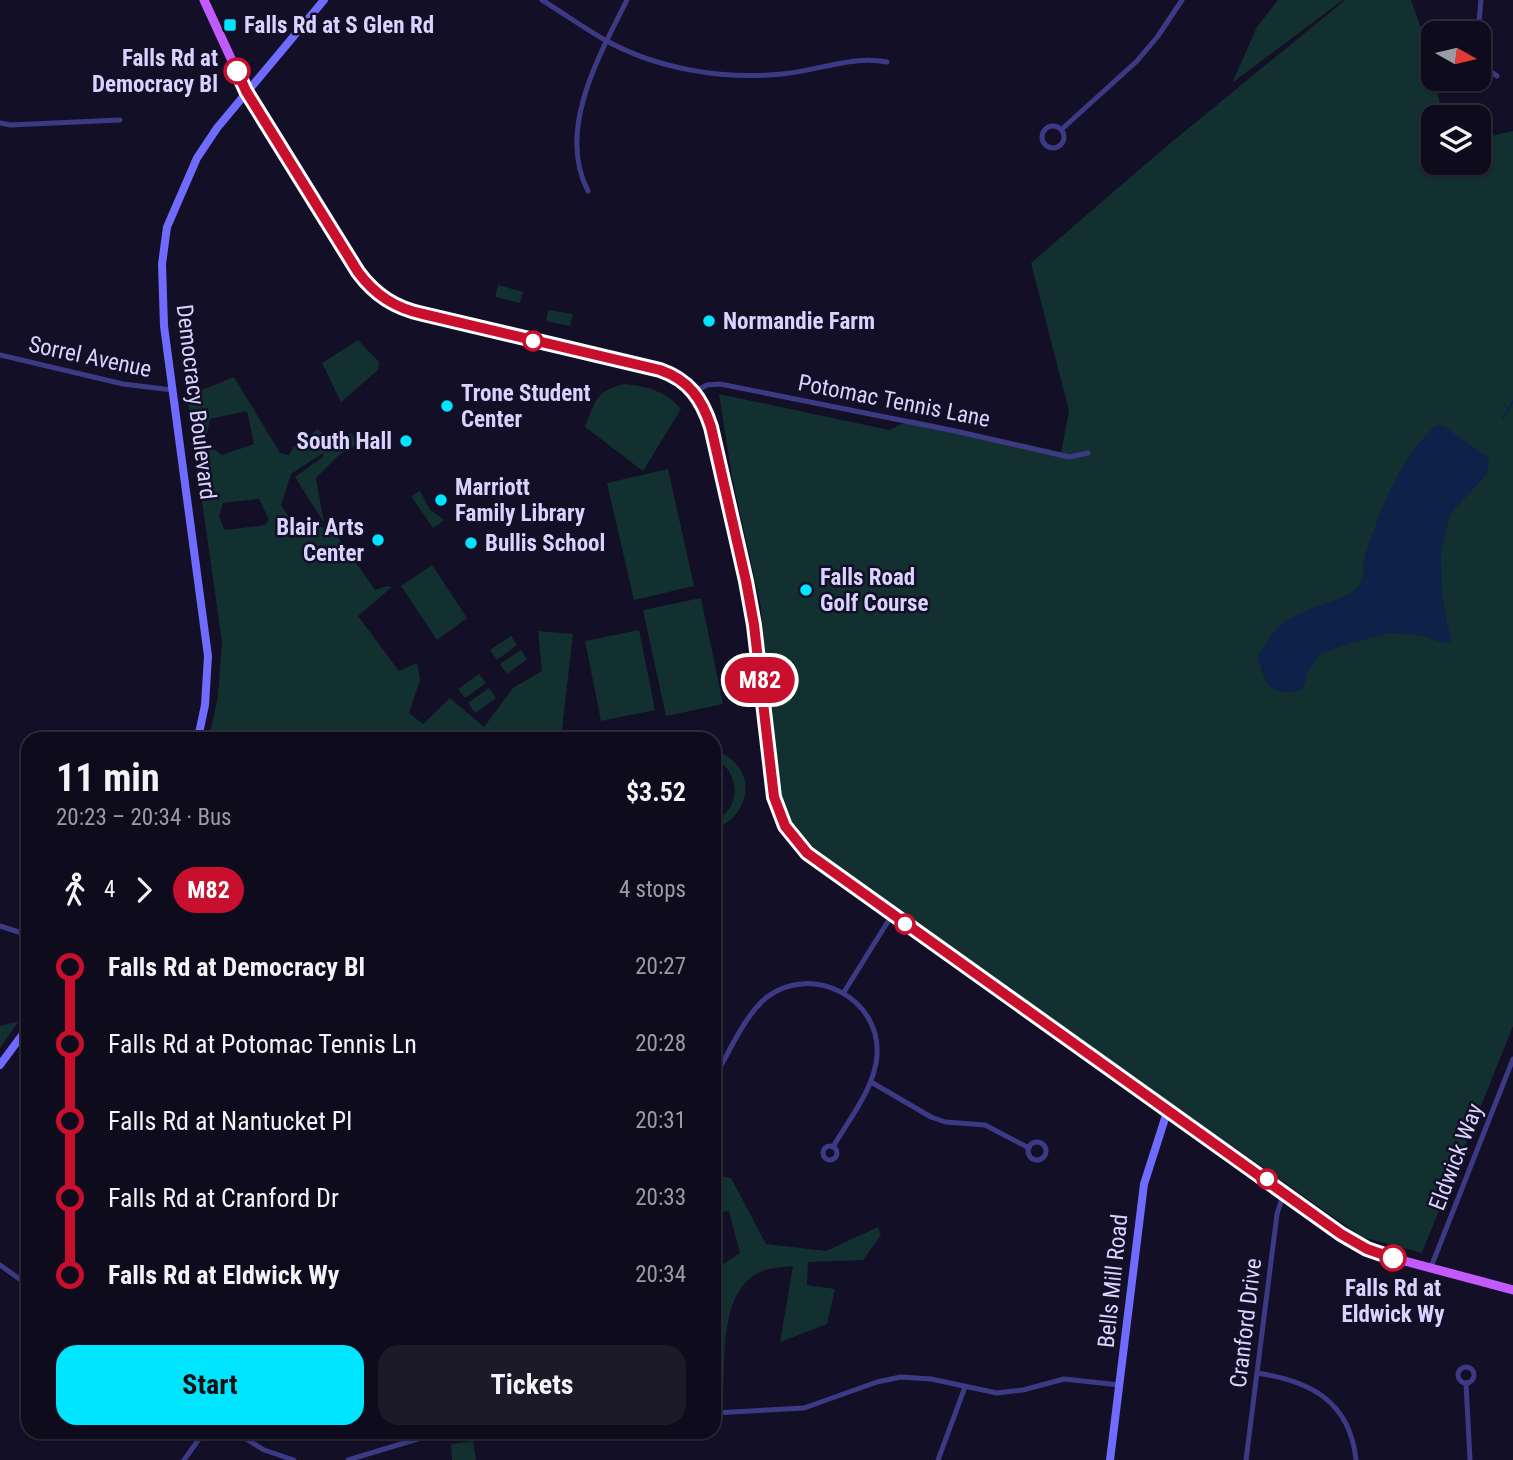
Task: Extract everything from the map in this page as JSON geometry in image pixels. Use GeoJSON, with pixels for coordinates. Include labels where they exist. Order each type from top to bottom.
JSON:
{"type":"FeatureCollection","features":[{"type":"Feature","properties":{"kind":"main road"},"geometry":{"type":"LineString","coordinates":[[204,0],[246,91],[371,289],[391,304],[423,314],[660,370],[674,375],[694,391],[711,427],[746,581],[754,625],[768,762],[779,812],[795,840],[807,853],[1341,1234],[1386,1256],[1513,1290]]}},
{"type":"Feature","properties":{"kind":"main road","name":"Democracy Boulevard"},"geometry":{"type":"LineString","coordinates":[[199,732],[205,705],[208,656],[164,326],[162,264],[167,227],[197,158],[217,128],[324,0]]}},
{"type":"Feature","properties":{"kind":"main road"},"geometry":{"type":"LineString","coordinates":[[0,1065],[21,1036]]}},
{"type":"Feature","properties":{"kind":"main road","name":"Bells Mill Road"},"geometry":{"type":"LineString","coordinates":[[1110,1460],[1144,1184],[1168,1109]]}},
{"type":"Feature","properties":{"kind":"street"},"geometry":{"type":"LineString","coordinates":[[542,0],[606,40],[663,63],[719,74],[780,75],[855,60],[887,62]]}},
{"type":"Feature","properties":{"kind":"street"},"geometry":{"type":"LineString","coordinates":[[588,191],[578,162],[578,122],[587,83],[626,0]]}},
{"type":"Feature","properties":{"kind":"street"},"geometry":{"type":"LineString","coordinates":[[1062,129],[1137,61],[1182,0]]}},
{"type":"Feature","properties":{"kind":"street"},"geometry":{"type":"LineString","coordinates":[[1479,21],[1481,0]]}},
{"type":"Feature","properties":{"kind":"street"},"geometry":{"type":"LineString","coordinates":[[1491,71],[1497,76]]}},
{"type":"Feature","properties":{"kind":"street"},"geometry":{"type":"LineString","coordinates":[[0,123],[10,125],[120,120]]}},
{"type":"Feature","properties":{"kind":"street"},"geometry":{"type":"LineString","coordinates":[[1052,126],[1062,129],[1064,139],[1061,145],[1054,148],[1045,145],[1042,135],[1046,129],[1052,126]]}},
{"type":"Feature","properties":{"kind":"street","name":"Sorrel Avenue"},"geometry":{"type":"LineString","coordinates":[[0,355],[123,384],[173,390]]}},
{"type":"Feature","properties":{"kind":"street","name":"Potomac Tennis Lane"},"geometry":{"type":"LineString","coordinates":[[694,391],[720,384],[979,436],[1069,457],[1088,453]]}},
{"type":"Feature","properties":{"kind":"street"},"geometry":{"type":"LineString","coordinates":[[844,992],[892,915]]}},
{"type":"Feature","properties":{"kind":"street"},"geometry":{"type":"LineString","coordinates":[[0,926],[21,933]]}},
{"type":"Feature","properties":{"kind":"street"},"geometry":{"type":"LineString","coordinates":[[721,1066],[759,1004],[772,994],[793,985],[809,983],[827,985],[844,992],[861,1009],[873,1027],[877,1055],[871,1082],[833,1147]]}},
{"type":"Feature","properties":{"kind":"street","name":"Eldwick Way"},"geometry":{"type":"LineString","coordinates":[[1432,1267],[1513,1059]]}},
{"type":"Feature","properties":{"kind":"street"},"geometry":{"type":"LineString","coordinates":[[871,1082],[931,1117],[945,1122],[985,1125],[1029,1148]]}},
{"type":"Feature","properties":{"kind":"street","name":"Cranford Drive"},"geometry":{"type":"LineString","coordinates":[[1246,1460],[1277,1214],[1284,1192]]}},
{"type":"Feature","properties":{"kind":"street"},"geometry":{"type":"LineString","coordinates":[[0,1265],[21,1280]]}},
{"type":"Feature","properties":{"kind":"street"},"geometry":{"type":"LineString","coordinates":[[1257,1373],[1302,1383],[1326,1398],[1350,1434],[1356,1460]]}},
{"type":"Feature","properties":{"kind":"street"},"geometry":{"type":"LineString","coordinates":[[721,1413],[804,1408],[877,1382],[901,1377],[931,1379],[1006,1392],[1064,1379],[1120,1385]]}},
{"type":"Feature","properties":{"kind":"street"},"geometry":{"type":"LineString","coordinates":[[1466,1383],[1470,1460]]}},
{"type":"Feature","properties":{"kind":"street"},"geometry":{"type":"LineString","coordinates":[[939,1460],[965,1387]]}},
{"type":"Feature","properties":{"kind":"street"},"geometry":{"type":"LineString","coordinates":[[184,1460],[199,1439]]}},
{"type":"Feature","properties":{"kind":"street"},"geometry":{"type":"LineString","coordinates":[[246,1439],[264,1450],[294,1460]]}},
{"type":"Feature","properties":{"kind":"street"},"geometry":{"type":"LineString","coordinates":[[348,1460],[418,1439]]}},
{"type":"Feature","properties":{"kind":"green space"},"geometry":{"type":"Polygon","coordinates":[[[1278,0],[1343,0],[1232,83],[1257,27],[1278,0]]]}},
{"type":"Feature","properties":{"kind":"green space","name":"Falls Road Golf Course"},"geometry":{"type":"Polygon","coordinates":[[[1345,0],[1411,0],[1421,28],[1421,91],[1437,91],[1440,105],[1421,105],[1421,175],[1491,175],[1491,136],[1513,131],[1513,1026],[1422,1253],[1362,1237],[828,862],[801,840],[782,803],[761,607],[732,477],[719,394],[889,430],[912,419],[1061,452],[1069,411],[1031,263],[1162,150],[1345,0]]]}},
{"type":"Feature","properties":{"kind":"green space"},"geometry":{"type":"Polygon","coordinates":[[[498,285],[523,292],[520,303],[495,297],[498,285]]]}},
{"type":"Feature","properties":{"kind":"green space"},"geometry":{"type":"Polygon","coordinates":[[[548,310],[573,314],[570,326],[546,321],[548,310]]]}},
{"type":"Feature","properties":{"kind":"green space"},"geometry":{"type":"Polygon","coordinates":[[[358,340],[379,362],[378,370],[341,402],[322,363],[358,340]]]}},
{"type":"Feature","properties":{"kind":"green space"},"geometry":{"type":"Polygon","coordinates":[[[234,377],[280,453],[289,455],[293,447],[318,429],[333,444],[351,433],[359,444],[339,455],[316,478],[324,523],[295,477],[323,457],[323,453],[291,474],[281,505],[291,521],[332,529],[375,590],[392,587],[358,616],[399,671],[417,663],[420,680],[409,713],[423,724],[450,698],[484,727],[513,688],[542,671],[538,631],[573,634],[562,732],[210,732],[218,696],[222,642],[187,396],[234,377]],[[247,411],[210,419],[205,443],[222,455],[254,444],[247,411]],[[259,499],[223,503],[219,517],[225,530],[265,525],[269,520],[259,499]]]}},
{"type":"Feature","properties":{"kind":"green space"},"geometry":{"type":"Polygon","coordinates":[[[624,384],[655,391],[669,398],[681,409],[643,471],[585,427],[598,398],[608,390],[624,384]]]}},
{"type":"Feature","properties":{"kind":"green space"},"geometry":{"type":"Polygon","coordinates":[[[668,469],[694,586],[634,600],[607,483],[668,469]]]}},
{"type":"Feature","properties":{"kind":"green space"},"geometry":{"type":"Polygon","coordinates":[[[420,491],[430,510],[445,520],[433,528],[411,496],[420,491]]]}},
{"type":"Feature","properties":{"kind":"green space"},"geometry":{"type":"Polygon","coordinates":[[[432,565],[467,618],[437,640],[401,586],[432,565]]]}},
{"type":"Feature","properties":{"kind":"green space"},"geometry":{"type":"Polygon","coordinates":[[[701,598],[723,704],[666,716],[643,610],[701,598]]]}},
{"type":"Feature","properties":{"kind":"green space"},"geometry":{"type":"Polygon","coordinates":[[[639,630],[655,710],[601,721],[585,641],[639,630]]]}},
{"type":"Feature","properties":{"kind":"green space"},"geometry":{"type":"Polygon","coordinates":[[[511,636],[517,645],[497,660],[490,650],[511,636]]]}},
{"type":"Feature","properties":{"kind":"green space"},"geometry":{"type":"Polygon","coordinates":[[[521,650],[527,659],[507,674],[500,664],[521,650]]]}},
{"type":"Feature","properties":{"kind":"green space"},"geometry":{"type":"Polygon","coordinates":[[[479,674],[486,683],[465,698],[458,689],[479,674]]]}},
{"type":"Feature","properties":{"kind":"green space"},"geometry":{"type":"Polygon","coordinates":[[[489,688],[496,698],[475,713],[468,703],[489,688]]]}},
{"type":"Feature","properties":{"kind":"green space"},"geometry":{"type":"Polygon","coordinates":[[[721,753],[738,766],[743,775],[745,792],[740,808],[721,826],[721,816],[730,808],[735,790],[733,780],[723,764],[721,753]]]}},
{"type":"Feature","properties":{"kind":"green space"},"geometry":{"type":"Polygon","coordinates":[[[19,1021],[0,1048],[0,1026],[19,1021]]]}},
{"type":"Feature","properties":{"kind":"green space"},"geometry":{"type":"Polygon","coordinates":[[[721,1176],[731,1178],[766,1244],[826,1251],[878,1227],[881,1235],[863,1260],[808,1262],[807,1285],[835,1289],[827,1324],[780,1342],[793,1266],[760,1272],[747,1281],[737,1294],[727,1326],[721,1396],[721,1265],[740,1253],[729,1211],[721,1212],[721,1176]]]}},
{"type":"Feature","properties":{"kind":"green space"},"geometry":{"type":"Polygon","coordinates":[[[473,1441],[476,1460],[452,1460],[451,1444],[473,1441]]]}},
{"type":"Feature","properties":{"kind":"water"},"geometry":{"type":"Polygon","coordinates":[[[1437,425],[1445,427],[1489,458],[1487,474],[1450,514],[1441,553],[1442,596],[1451,642],[1444,643],[1419,635],[1389,633],[1322,653],[1308,671],[1303,689],[1284,692],[1271,687],[1263,675],[1258,657],[1270,636],[1293,617],[1344,597],[1359,586],[1365,555],[1393,485],[1412,453],[1437,425]]]}},
{"type":"Feature","properties":{"kind":"waterway"},"geometry":{"type":"LineString","coordinates":[[1502,420],[1513,401]]}},
{"type":"Feature","properties":{"kind":"bus line","name":"M82"},"geometry":{"type":"LineString","coordinates":[[237,71],[246,91],[358,272],[371,289],[391,304],[409,311],[660,370],[674,375],[694,391],[711,427],[746,581],[754,625],[774,797],[785,826],[807,853],[1341,1234],[1367,1249],[1393,1258]]}},
{"type":"Feature","properties":{"kind":"place","name":"Falls Rd at S Glen Rd"},"geometry":{"type":"Point","coordinates":[230,25]}},
{"type":"Feature","properties":{"kind":"place","name":"Falls Rd at Democracy Bl"},"geometry":{"type":"Point","coordinates":[237,71]}},
{"type":"Feature","properties":{"kind":"place","name":"Normandie Farm"},"geometry":{"type":"Point","coordinates":[709,321]}},
{"type":"Feature","properties":{"kind":"place","name":"Trone Student Center"},"geometry":{"type":"Point","coordinates":[447,406]}},
{"type":"Feature","properties":{"kind":"place","name":"South Hall"},"geometry":{"type":"Point","coordinates":[406,441]}},
{"type":"Feature","properties":{"kind":"place","name":"Marriott Family Library"},"geometry":{"type":"Point","coordinates":[441,500]}},
{"type":"Feature","properties":{"kind":"place","name":"Blair Arts Center"},"geometry":{"type":"Point","coordinates":[378,540]}},
{"type":"Feature","properties":{"kind":"place","name":"Bullis School"},"geometry":{"type":"Point","coordinates":[471,543]}},
{"type":"Feature","properties":{"kind":"place","name":"Falls Road Golf Course"},"geometry":{"type":"Point","coordinates":[806,590]}},
{"type":"Feature","properties":{"kind":"place","name":"Falls Rd at Eldwick Wy"},"geometry":{"type":"Point","coordinates":[1393,1258]}}]}
